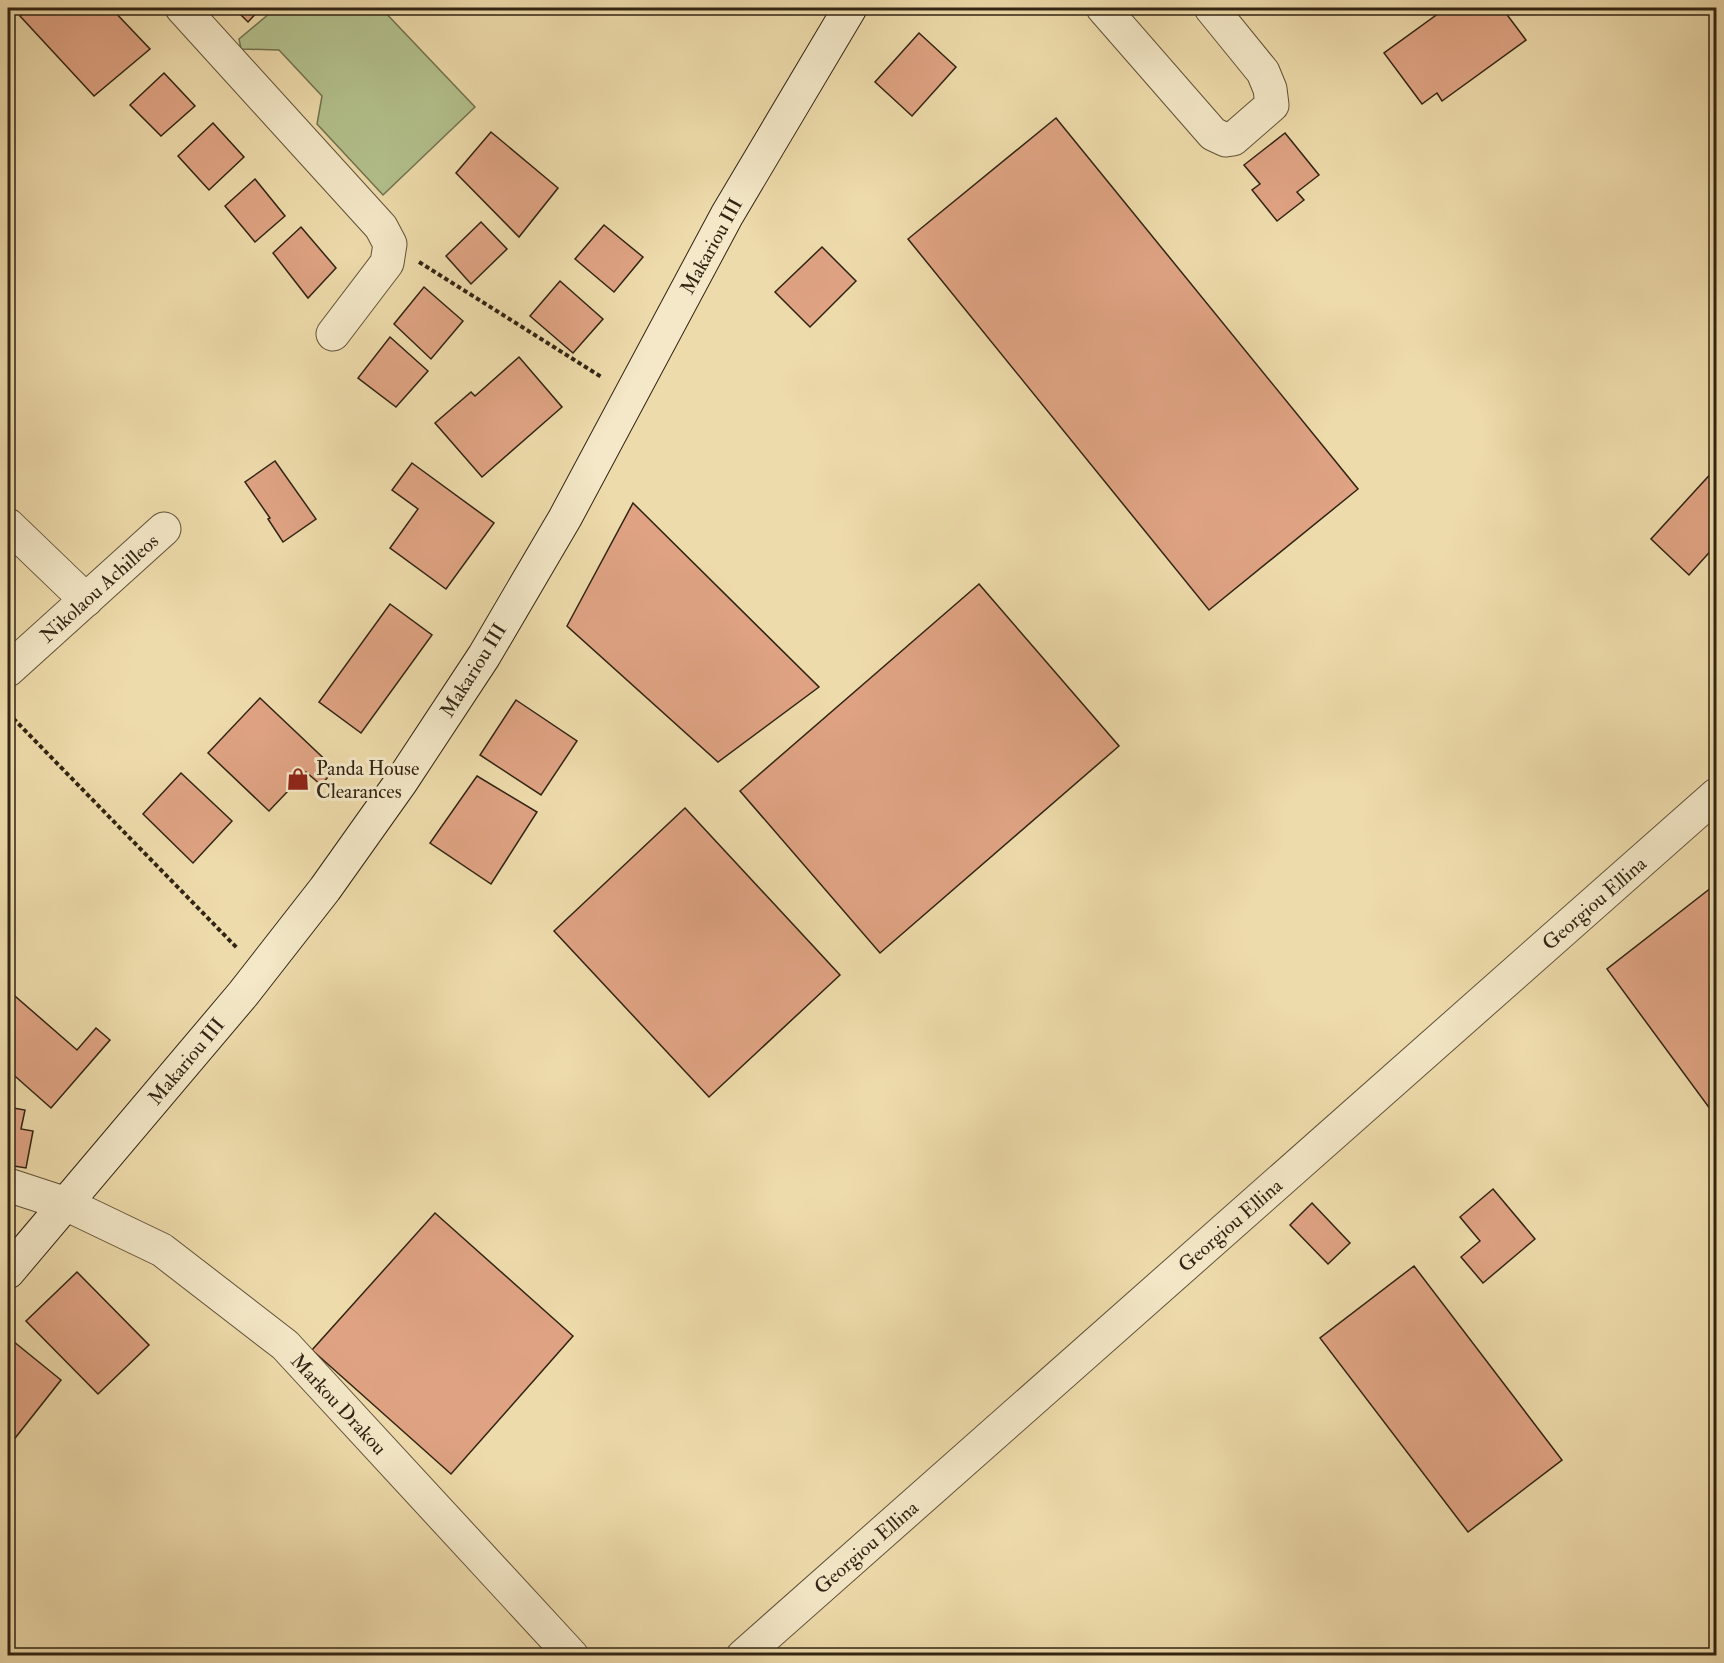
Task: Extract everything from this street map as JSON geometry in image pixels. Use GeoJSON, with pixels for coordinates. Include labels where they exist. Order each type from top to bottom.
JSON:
{"type":"FeatureCollection","features":[{"type":"Feature","properties":{"kind":"street"},"geometry":{"type":"LineString","coordinates":[[183,8],[381,227],[390,244],[387,263],[333,334]]}},
{"type":"Feature","properties":{"kind":"street","name":"Makariou III"},"geometry":{"type":"LineString","coordinates":[[8,1272],[260,972],[325,889],[401,782],[484,656],[565,518],[727,215],[850,8]]}},
{"type":"Feature","properties":{"kind":"street"},"geometry":{"type":"LineString","coordinates":[[1103,8],[1213,134],[1226,140],[1233,139],[1272,105],[1270,89],[1263,72],[1211,8]]}},
{"type":"Feature","properties":{"kind":"street"},"geometry":{"type":"LineString","coordinates":[[8,525],[86,600]]}},
{"type":"Feature","properties":{"kind":"street","name":"Nikolaou Achilleos"},"geometry":{"type":"LineString","coordinates":[[8,670],[164,529]]}},
{"type":"Feature","properties":{"kind":"street","name":"Georgiou Ellina"},"geometry":{"type":"LineString","coordinates":[[743,1656],[1716,795]]}},
{"type":"Feature","properties":{"kind":"street","name":"Markou Drakou"},"geometry":{"type":"LineString","coordinates":[[8,1185],[66,1204],[162,1250],[285,1345],[572,1656]]}},
{"type":"Feature","properties":{"kind":"path"},"geometry":{"type":"LineString","coordinates":[[390,244],[631,396]]}},
{"type":"Feature","properties":{"kind":"path"},"geometry":{"type":"LineString","coordinates":[[8,713],[260,972]]}},
{"type":"Feature","properties":{"kind":"green space"},"geometry":{"type":"Polygon","coordinates":[[[276,8],[381,8],[475,107],[383,195],[317,124],[322,96],[279,50],[241,49],[239,39],[276,8]]]}},
{"type":"Feature","properties":{"kind":"building"},"geometry":{"type":"Polygon","coordinates":[[[30,8],[111,8],[150,49],[94,96],[20,16],[30,8]]]}},
{"type":"Feature","properties":{"kind":"building"},"geometry":{"type":"Polygon","coordinates":[[[234,8],[261,8],[248,22],[234,8]]]}},
{"type":"Feature","properties":{"kind":"building"},"geometry":{"type":"Polygon","coordinates":[[[1446,8],[1502,8],[1526,40],[1442,101],[1437,93],[1422,104],[1384,53],[1446,8]]]}},
{"type":"Feature","properties":{"kind":"building"},"geometry":{"type":"Polygon","coordinates":[[[919,33],[956,67],[912,116],[875,82],[919,33]]]}},
{"type":"Feature","properties":{"kind":"building"},"geometry":{"type":"Polygon","coordinates":[[[164,73],[195,106],[161,136],[130,105],[164,73]]]}},
{"type":"Feature","properties":{"kind":"building"},"geometry":{"type":"Polygon","coordinates":[[[1056,118],[1358,489],[1209,610],[908,239],[1056,118]]]}},
{"type":"Feature","properties":{"kind":"building"},"geometry":{"type":"Polygon","coordinates":[[[213,123],[244,157],[209,190],[178,156],[213,123]]]}},
{"type":"Feature","properties":{"kind":"building"},"geometry":{"type":"Polygon","coordinates":[[[491,132],[558,188],[519,237],[456,173],[491,132]]]}},
{"type":"Feature","properties":{"kind":"building"},"geometry":{"type":"Polygon","coordinates":[[[1285,133],[1319,175],[1297,192],[1304,200],[1277,221],[1252,190],[1260,184],[1244,165],[1285,133]]]}},
{"type":"Feature","properties":{"kind":"building"},"geometry":{"type":"Polygon","coordinates":[[[255,179],[285,216],[255,242],[225,206],[255,179]]]}},
{"type":"Feature","properties":{"kind":"building"},"geometry":{"type":"Polygon","coordinates":[[[481,222],[507,249],[471,284],[446,256],[481,222]]]}},
{"type":"Feature","properties":{"kind":"building"},"geometry":{"type":"Polygon","coordinates":[[[604,225],[643,257],[614,292],[575,259],[604,225]]]}},
{"type":"Feature","properties":{"kind":"building"},"geometry":{"type":"Polygon","coordinates":[[[301,227],[336,268],[308,298],[273,253],[301,227]]]}},
{"type":"Feature","properties":{"kind":"building"},"geometry":{"type":"Polygon","coordinates":[[[822,247],[856,281],[810,327],[775,292],[822,247]]]}},
{"type":"Feature","properties":{"kind":"building"},"geometry":{"type":"Polygon","coordinates":[[[560,281],[603,319],[573,353],[530,316],[560,281]]]}},
{"type":"Feature","properties":{"kind":"building"},"geometry":{"type":"Polygon","coordinates":[[[424,287],[463,321],[431,359],[394,324],[424,287]]]}},
{"type":"Feature","properties":{"kind":"building"},"geometry":{"type":"Polygon","coordinates":[[[390,337],[428,371],[396,407],[358,378],[390,337]]]}},
{"type":"Feature","properties":{"kind":"building"},"geometry":{"type":"Polygon","coordinates":[[[519,357],[562,407],[482,477],[435,423],[471,392],[475,396],[519,357]]]}},
{"type":"Feature","properties":{"kind":"building"},"geometry":{"type":"Polygon","coordinates":[[[275,461],[316,519],[283,542],[268,519],[270,518],[245,482],[275,461]]]}},
{"type":"Feature","properties":{"kind":"building"},"geometry":{"type":"Polygon","coordinates":[[[412,463],[494,523],[446,589],[390,548],[418,509],[392,490],[412,463]]]}},
{"type":"Feature","properties":{"kind":"building"},"geometry":{"type":"Polygon","coordinates":[[[1716,468],[1716,545],[1689,575],[1651,539],[1716,468]]]}},
{"type":"Feature","properties":{"kind":"building"},"geometry":{"type":"Polygon","coordinates":[[[633,503],[819,687],[718,762],[567,626],[633,503]]]}},
{"type":"Feature","properties":{"kind":"building"},"geometry":{"type":"Polygon","coordinates":[[[979,584],[1119,746],[880,953],[740,791],[979,584]]]}},
{"type":"Feature","properties":{"kind":"building"},"geometry":{"type":"Polygon","coordinates":[[[390,604],[432,635],[361,733],[319,702],[390,604]]]}},
{"type":"Feature","properties":{"kind":"building"},"geometry":{"type":"Polygon","coordinates":[[[260,698],[335,769],[321,785],[306,772],[269,811],[208,753],[260,698]]]}},
{"type":"Feature","properties":{"kind":"building"},"geometry":{"type":"Polygon","coordinates":[[[516,700],[577,741],[541,795],[480,755],[516,700]]]}},
{"type":"Feature","properties":{"kind":"building"},"geometry":{"type":"Polygon","coordinates":[[[181,773],[232,821],[193,863],[143,814],[181,773]]]}},
{"type":"Feature","properties":{"kind":"building"},"geometry":{"type":"Polygon","coordinates":[[[477,776],[537,812],[491,884],[430,843],[477,776]]]}},
{"type":"Feature","properties":{"kind":"building"},"geometry":{"type":"Polygon","coordinates":[[[685,808],[840,975],[709,1097],[554,931],[685,808]]]}},
{"type":"Feature","properties":{"kind":"building"},"geometry":{"type":"Polygon","coordinates":[[[1716,884],[1716,1117],[1607,969],[1716,884]]]}},
{"type":"Feature","properties":{"kind":"building"},"geometry":{"type":"Polygon","coordinates":[[[8,990],[77,1050],[96,1028],[110,1040],[51,1108],[8,1070],[8,990]]]}},
{"type":"Feature","properties":{"kind":"building"},"geometry":{"type":"Polygon","coordinates":[[[8,1107],[25,1110],[21,1129],[33,1131],[26,1168],[8,1165],[8,1107]]]}},
{"type":"Feature","properties":{"kind":"building"},"geometry":{"type":"Polygon","coordinates":[[[1493,1189],[1535,1239],[1483,1283],[1461,1257],[1480,1241],[1460,1217],[1493,1189]]]}},
{"type":"Feature","properties":{"kind":"building"},"geometry":{"type":"Polygon","coordinates":[[[1312,1203],[1350,1243],[1328,1264],[1290,1225],[1312,1203]]]}},
{"type":"Feature","properties":{"kind":"building"},"geometry":{"type":"Polygon","coordinates":[[[435,1213],[573,1336],[451,1474],[312,1350],[435,1213]]]}},
{"type":"Feature","properties":{"kind":"building"},"geometry":{"type":"Polygon","coordinates":[[[1414,1266],[1562,1460],[1468,1532],[1320,1338],[1414,1266]]]}},
{"type":"Feature","properties":{"kind":"building"},"geometry":{"type":"Polygon","coordinates":[[[77,1272],[149,1345],[98,1394],[26,1321],[77,1272]]]}},
{"type":"Feature","properties":{"kind":"building"},"geometry":{"type":"Polygon","coordinates":[[[8,1337],[61,1380],[8,1447],[8,1337]]]}},
{"type":"Feature","properties":{"kind":"place","name":"Panda House Clearances"},"geometry":{"type":"Point","coordinates":[298,779]}}]}
